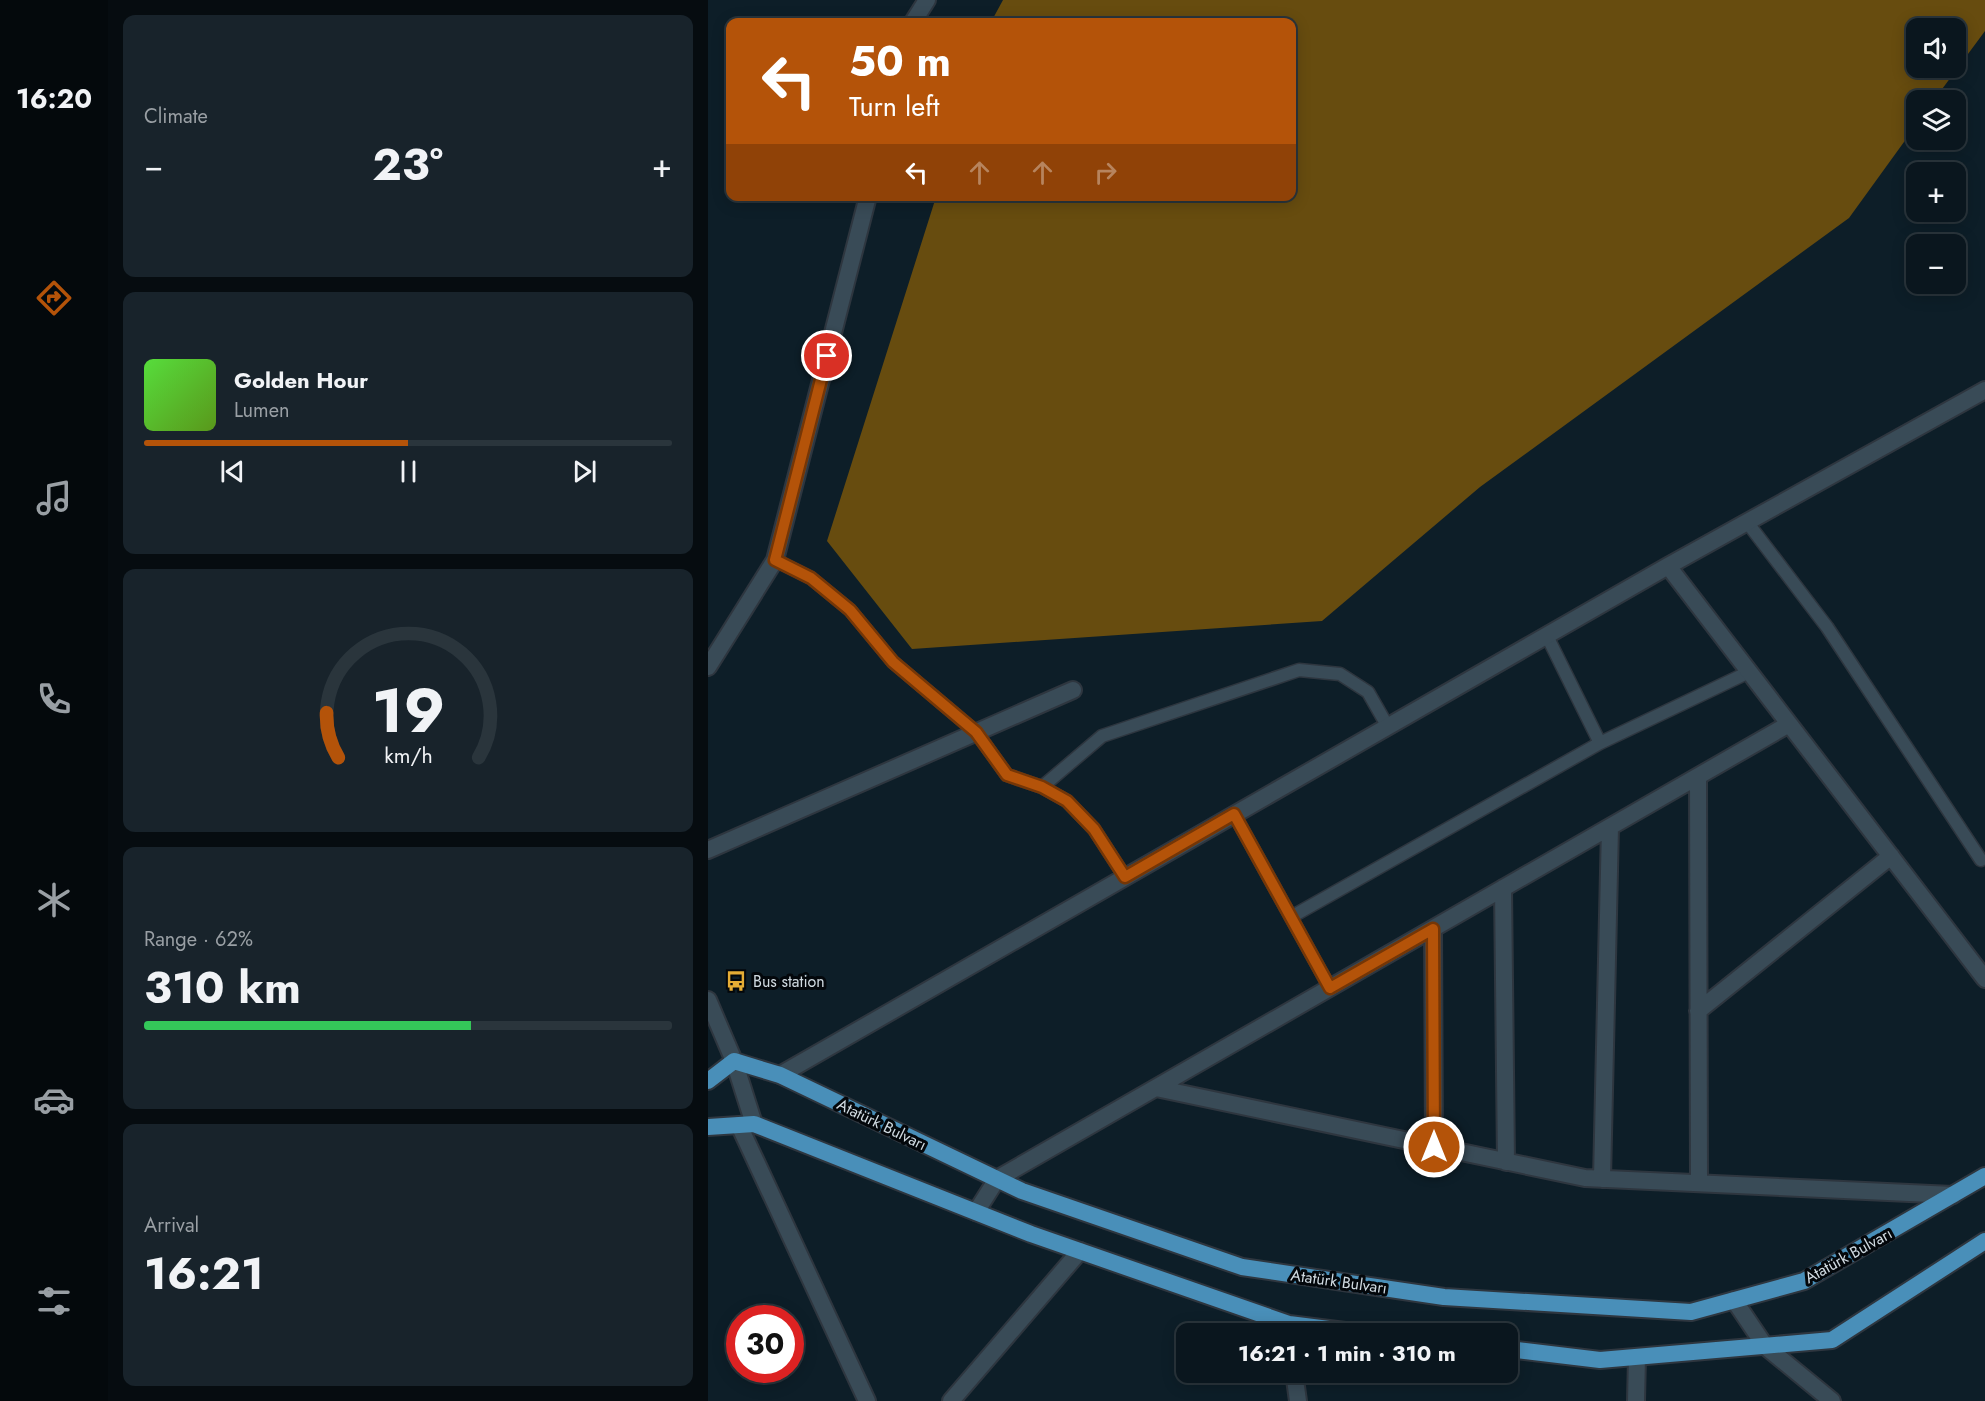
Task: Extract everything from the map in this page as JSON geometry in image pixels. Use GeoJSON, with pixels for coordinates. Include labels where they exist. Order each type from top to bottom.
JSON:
{"type":"FeatureCollection","features":[{"type":"Feature","properties":{"kind":"main road","name":"Atatürk Bulvarı"},"geometry":{"type":"LineString","coordinates":[[734,1061],[780,1075],[1022,1191],[1242,1267],[1444,1297],[1691,1312],[1804,1281],[1985,1176]]}},
{"type":"Feature","properties":{"kind":"main road"},"geometry":{"type":"LineString","coordinates":[[708,1081],[734,1061]]}},
{"type":"Feature","properties":{"kind":"main road"},"geometry":{"type":"LineString","coordinates":[[708,1127],[746,1125],[1273,1323]]}},
{"type":"Feature","properties":{"kind":"main road"},"geometry":{"type":"LineString","coordinates":[[1518,1350],[1600,1360],[1832,1340],[1985,1240]]}},
{"type":"Feature","properties":{"kind":"street"},"geometry":{"type":"LineString","coordinates":[[916,18],[927,0]]}},
{"type":"Feature","properties":{"kind":"street"},"geometry":{"type":"LineString","coordinates":[[708,667],[775,560],[867,201]]}},
{"type":"Feature","properties":{"kind":"street"},"geometry":{"type":"LineString","coordinates":[[780,1075],[1668,566],[1985,390]]}},
{"type":"Feature","properties":{"kind":"street"},"geometry":{"type":"LineString","coordinates":[[1668,566],[1985,980]]}},
{"type":"Feature","properties":{"kind":"street"},"geometry":{"type":"LineString","coordinates":[[708,850],[1073,690]]}},
{"type":"Feature","properties":{"kind":"street"},"geometry":{"type":"LineString","coordinates":[[976,1212],[997,1179],[1789,724]]}},
{"type":"Feature","properties":{"kind":"street"},"geometry":{"type":"LineString","coordinates":[[1698,777],[1699,1183]]}},
{"type":"Feature","properties":{"kind":"street"},"geometry":{"type":"LineString","coordinates":[[1602,1179],[1610,827]]}},
{"type":"Feature","properties":{"kind":"street"},"geometry":{"type":"LineString","coordinates":[[1698,1011],[1890,856]]}},
{"type":"Feature","properties":{"kind":"street"},"geometry":{"type":"LineString","coordinates":[[1503,888],[1506,1162]]}},
{"type":"Feature","properties":{"kind":"street"},"geometry":{"type":"LineString","coordinates":[[1433,929],[1434,1147]]}},
{"type":"Feature","properties":{"kind":"street"},"geometry":{"type":"LineString","coordinates":[[708,1000],[734,1061],[746,1125],[867,1401]]}},
{"type":"Feature","properties":{"kind":"street"},"geometry":{"type":"LineString","coordinates":[[1156,1088],[1585,1178],[1953,1195]]}},
{"type":"Feature","properties":{"kind":"street"},"geometry":{"type":"LineString","coordinates":[[951,1401],[1080,1251]]}},
{"type":"Feature","properties":{"kind":"street"},"geometry":{"type":"LineString","coordinates":[[1734,1300],[1765,1346],[1832,1401]]}},
{"type":"Feature","properties":{"kind":"street"},"geometry":{"type":"LineString","coordinates":[[1636,1401],[1637,1357]]}},
{"type":"Feature","properties":{"kind":"street"},"geometry":{"type":"LineString","coordinates":[[1296,1383],[1298,1401]]}},
{"type":"Feature","properties":{"kind":"lane"},"geometry":{"type":"LineString","coordinates":[[1747,522],[1827,627],[1981,860]]}},
{"type":"Feature","properties":{"kind":"lane"},"geometry":{"type":"LineString","coordinates":[[775,560],[811,578],[850,610],[893,662],[976,732],[1007,775],[1042,787],[1067,801],[1094,829],[1125,877]]}},
{"type":"Feature","properties":{"kind":"lane"},"geometry":{"type":"LineString","coordinates":[[1546,636],[1600,743]]}},
{"type":"Feature","properties":{"kind":"lane"},"geometry":{"type":"LineString","coordinates":[[1042,787],[1102,736],[1299,670],[1340,674],[1368,692],[1388,727]]}},
{"type":"Feature","properties":{"kind":"lane"},"geometry":{"type":"LineString","coordinates":[[1291,917],[1600,743],[1749,672]]}},
{"type":"Feature","properties":{"kind":"lane"},"geometry":{"type":"LineString","coordinates":[[1234,814],[1330,988]]}},
{"type":"Feature","properties":{"kind":"shaded area"},"geometry":{"type":"Polygon","coordinates":[[[1003,0],[1985,0],[1985,31],[1966,57],[1966,18],[1906,18],[1906,78],[1950,78],[1941,90],[1906,90],[1906,139],[1849,218],[1480,487],[1322,621],[912,649],[827,541],[935,201],[1296,201],[1296,18],[993,18],[1003,0]]]}},
{"type":"Feature","properties":{"kind":"place","name":"Bus station"},"geometry":{"type":"Point","coordinates":[736,981]}},
{"type":"Feature","properties":{"kind":"route"},"geometry":{"type":"LineString","coordinates":[[827,356],[775,560],[811,578],[850,610],[893,662],[976,732],[1007,775],[1042,787],[1067,801],[1094,829],[1125,877],[1234,814],[1330,988],[1433,929],[1434,1147]]}}]}
